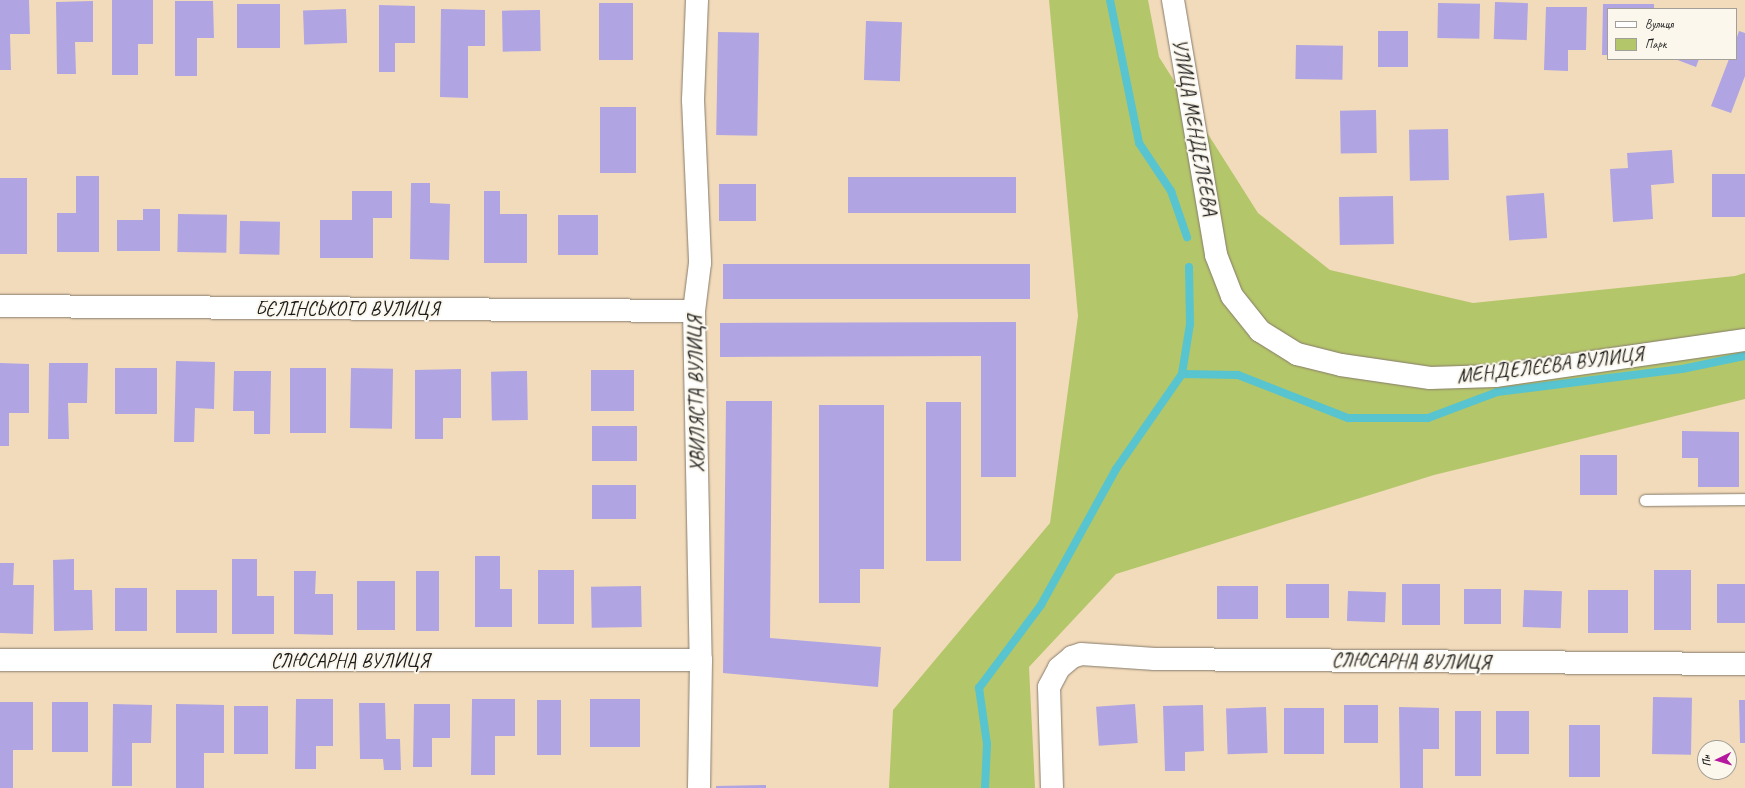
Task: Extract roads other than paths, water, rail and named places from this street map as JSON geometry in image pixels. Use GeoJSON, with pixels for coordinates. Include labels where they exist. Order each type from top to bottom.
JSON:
{"type":"FeatureCollection","features":[{"type":"Feature","properties":{"kind":"street","name":"ХВИЛЯСТА ВУЛИЦЯ"},"geometry":{"type":"LineString","coordinates":[[696,0],[693,100],[700,262],[694,311],[700,660],[699,788]]}},
{"type":"Feature","properties":{"kind":"street","name":"УЛИЦА МЕНДЕЛЕЕВА"},"geometry":{"type":"LineString","coordinates":[[1173,0],[1216,255]]}},
{"type":"Feature","properties":{"kind":"street","name":"МЕНДЕЛЄЄВА ВУЛИЦЯ"},"geometry":{"type":"LineString","coordinates":[[1216,255],[1232,296],[1260,331],[1297,354],[1341,365],[1430,378],[1495,376],[1745,340]]}},
{"type":"Feature","properties":{"kind":"street","name":"БЄЛІНСЬКОГО ВУЛИЦЯ"},"geometry":{"type":"LineString","coordinates":[[0,306],[694,311]]}},
{"type":"Feature","properties":{"kind":"street","name":"СЛЮСАРНА ВУЛИЦЯ"},"geometry":{"type":"LineString","coordinates":[[1052,788],[1049,687],[1059,668],[1076,656],[1745,664]]}},
{"type":"Feature","properties":{"kind":"street","name":"СЛЮСАРНА ВУЛИЦЯ"},"geometry":{"type":"LineString","coordinates":[[0,660],[700,660]]}},
{"type":"Feature","properties":{"kind":"lane"},"geometry":{"type":"LineString","coordinates":[[1646,500],[1745,499]]}},
{"type":"Feature","properties":{"kind":"waterway"},"geometry":{"type":"LineString","coordinates":[[1110,0],[1139,143],[1171,191],[1187,237]]}},
{"type":"Feature","properties":{"kind":"waterway"},"geometry":{"type":"LineString","coordinates":[[985,788],[987,744],[979,688],[1041,605],[1116,469],[1182,374],[1190,324],[1189,267]]}},
{"type":"Feature","properties":{"kind":"waterway"},"geometry":{"type":"LineString","coordinates":[[1182,374],[1238,375],[1348,418],[1428,418],[1497,392],[1682,369],[1745,356]]}}]}
